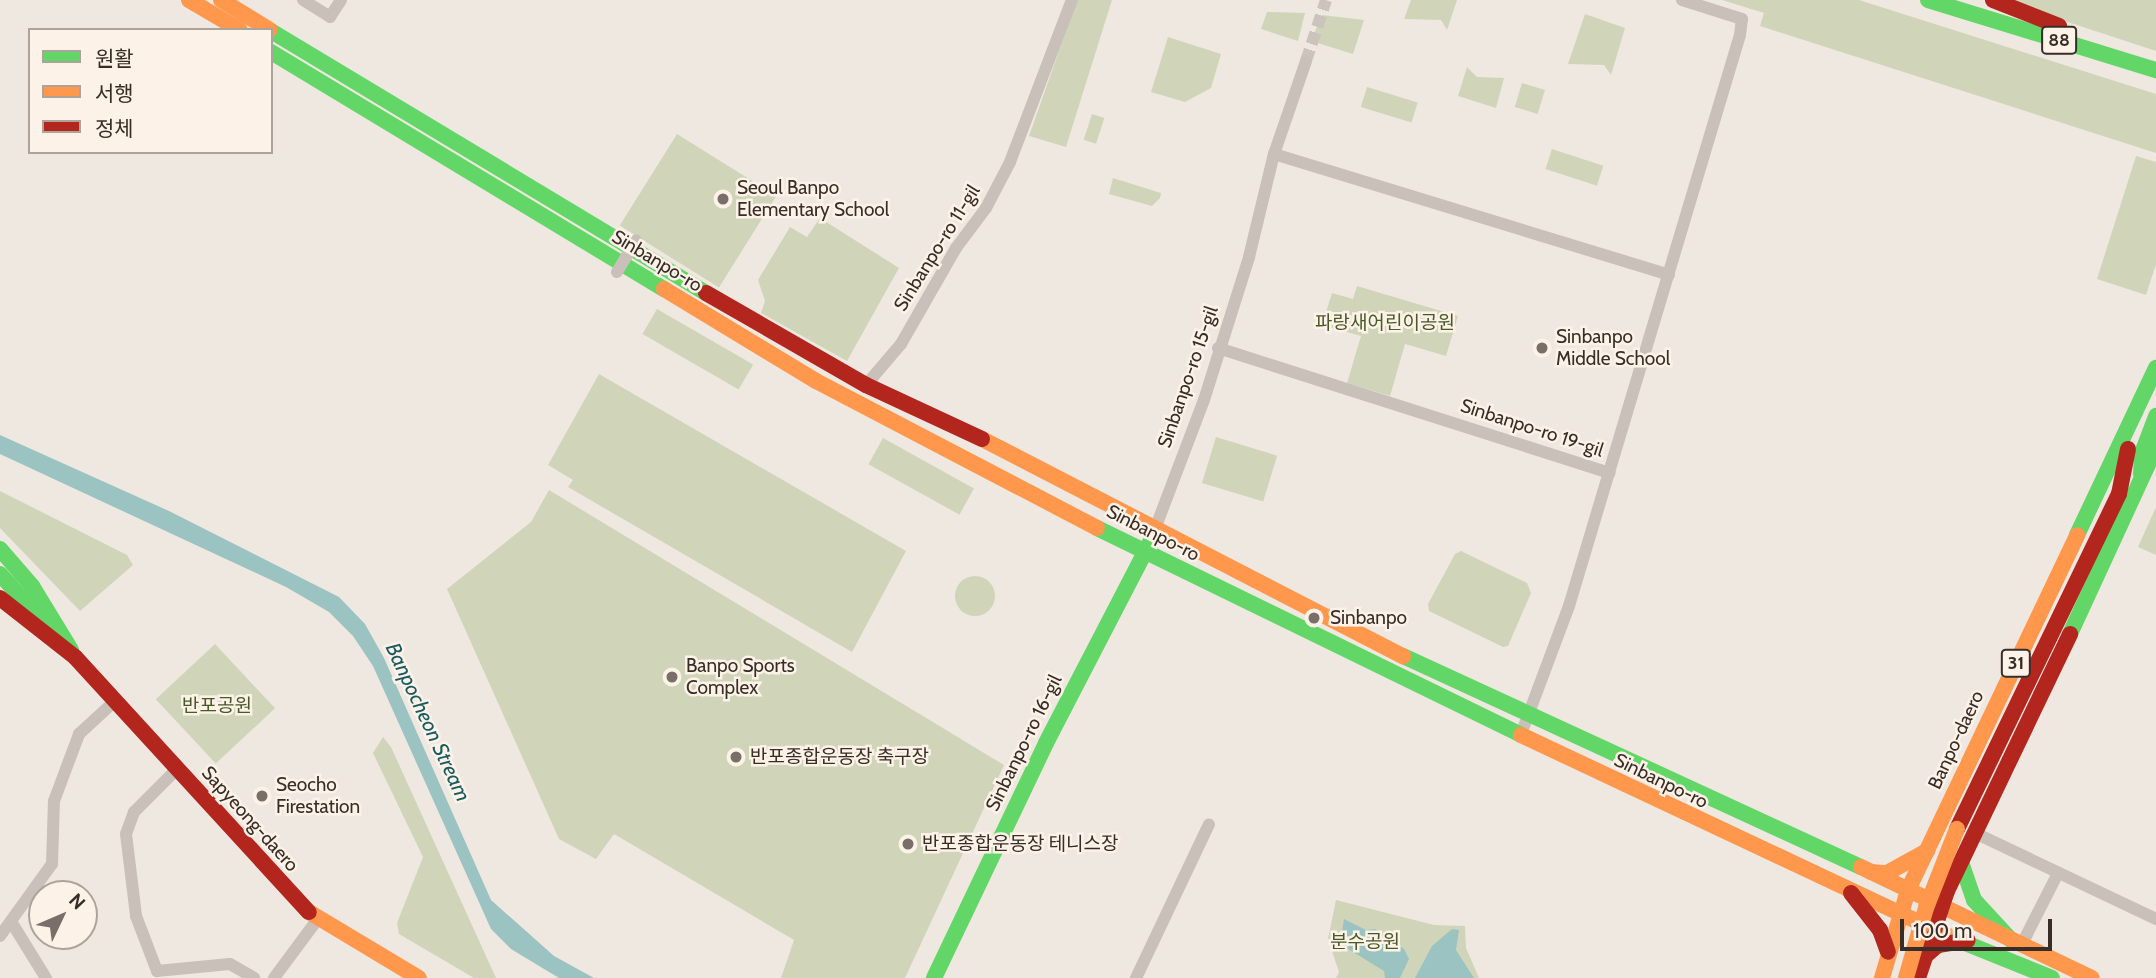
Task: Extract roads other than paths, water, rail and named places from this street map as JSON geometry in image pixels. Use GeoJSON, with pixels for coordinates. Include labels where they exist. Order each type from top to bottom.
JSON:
{"type":"FeatureCollection","features":[{"type":"Feature","properties":{"kind":"main road"},"geometry":{"type":"LineString","coordinates":[[189,0],[237,28]]}},
{"type":"Feature","properties":{"kind":"main road","name":"88"},"geometry":{"type":"LineString","coordinates":[[1928,0],[2156,70]]}},
{"type":"Feature","properties":{"kind":"main road"},"geometry":{"type":"LineString","coordinates":[[1993,0],[2156,57]]}},
{"type":"Feature","properties":{"kind":"main road","name":"Sinbanpo-ro"},"geometry":{"type":"LineString","coordinates":[[228,2],[268,28]]}},
{"type":"Feature","properties":{"kind":"main road"},"geometry":{"type":"LineString","coordinates":[[1961,10],[2040,49],[2156,86]]}},
{"type":"Feature","properties":{"kind":"main road","name":"Sinbanpo-ro"},"geometry":{"type":"LineString","coordinates":[[273,31],[792,345],[866,384],[1462,686],[1529,714],[1871,872],[2092,978]]}},
{"type":"Feature","properties":{"kind":"main road","name":"Sinbanpo-ro"},"geometry":{"type":"LineString","coordinates":[[273,53],[816,381],[1147,551],[1520,737],[1898,915],[1932,930],[1968,940],[2052,978]]}},
{"type":"Feature","properties":{"kind":"main road","name":"31"},"geometry":{"type":"LineString","coordinates":[[1906,978],[1926,908],[1957,829],[2119,494],[2136,411],[2156,369]]}},
{"type":"Feature","properties":{"kind":"main road","name":"Banpo-daero"},"geometry":{"type":"LineString","coordinates":[[1882,978],[1898,915],[1908,890],[2136,411]]}},
{"type":"Feature","properties":{"kind":"main road"},"geometry":{"type":"LineString","coordinates":[[2141,474],[2142,453],[2156,416]]}},
{"type":"Feature","properties":{"kind":"main road","name":"31"},"geometry":{"type":"LineString","coordinates":[[1918,978],[1941,906],[2136,498],[2141,474],[2156,447]]}},
{"type":"Feature","properties":{"kind":"main road","name":"31"},"geometry":{"type":"LineString","coordinates":[[2119,494],[2141,474]]}},
{"type":"Feature","properties":{"kind":"main road","name":"Sinbanpo-ro 16-gil"},"geometry":{"type":"LineString","coordinates":[[934,978],[1046,743],[1147,551],[1155,529]]}},
{"type":"Feature","properties":{"kind":"main road","name":"Sapyeong-daero"},"geometry":{"type":"LineString","coordinates":[[0,549],[32,586],[75,657]]}},
{"type":"Feature","properties":{"kind":"main road","name":"Sapyeong-daero"},"geometry":{"type":"LineString","coordinates":[[3,586],[116,700],[272,877],[317,920],[419,978]]}},
{"type":"Feature","properties":{"kind":"main road"},"geometry":{"type":"LineString","coordinates":[[1871,872],[1887,873],[1927,850]]}},
{"type":"Feature","properties":{"kind":"main road"},"geometry":{"type":"LineString","coordinates":[[1961,862],[1974,900],[2017,944]]}},
{"type":"Feature","properties":{"kind":"main road"},"geometry":{"type":"LineString","coordinates":[[1851,893],[1880,930],[1888,952]]}},
{"type":"Feature","properties":{"kind":"main road"},"geometry":{"type":"LineString","coordinates":[[1924,957],[1938,945],[1968,940]]}},
{"type":"Feature","properties":{"kind":"street"},"geometry":{"type":"LineString","coordinates":[[303,0],[330,17],[341,0]]}},
{"type":"Feature","properties":{"kind":"street","name":"Sinbanpo-ro 11-gil"},"geometry":{"type":"LineString","coordinates":[[866,384],[901,344],[956,248],[986,208],[1010,162],[1072,0]]}},
{"type":"Feature","properties":{"kind":"street"},"geometry":{"type":"LineString","coordinates":[[1609,473],[1742,19],[1682,0]]}},
{"type":"Feature","properties":{"kind":"street","name":"Sinbanpo-ro 15-gil"},"geometry":{"type":"LineString","coordinates":[[1155,529],[1204,400],[1254,236],[1275,154],[1306,61]]}},
{"type":"Feature","properties":{"kind":"street"},"geometry":{"type":"LineString","coordinates":[[1275,154],[1669,275]]}},
{"type":"Feature","properties":{"kind":"street"},"geometry":{"type":"LineString","coordinates":[[617,272],[636,240]]}},
{"type":"Feature","properties":{"kind":"street","name":"Sinbanpo-ro 19-gil"},"geometry":{"type":"LineString","coordinates":[[1218,348],[1609,473],[1520,737]]}},
{"type":"Feature","properties":{"kind":"street"},"geometry":{"type":"LineString","coordinates":[[0,936],[12,923],[52,864],[54,801],[79,734],[116,700]]}},
{"type":"Feature","properties":{"kind":"street"},"geometry":{"type":"LineString","coordinates":[[177,769],[134,812],[126,834],[136,916],[157,971],[230,964],[254,978]]}},
{"type":"Feature","properties":{"kind":"street"},"geometry":{"type":"LineString","coordinates":[[1136,978],[1209,824]]}},
{"type":"Feature","properties":{"kind":"street"},"geometry":{"type":"LineString","coordinates":[[1975,833],[2156,919]]}},
{"type":"Feature","properties":{"kind":"street"},"geometry":{"type":"LineString","coordinates":[[2017,944],[2058,873]]}},
{"type":"Feature","properties":{"kind":"street"},"geometry":{"type":"LineString","coordinates":[[274,978],[317,920]]}},
{"type":"Feature","properties":{"kind":"street"},"geometry":{"type":"LineString","coordinates":[[12,923],[46,978]]}},
{"type":"Feature","properties":{"kind":"water"},"geometry":{"type":"Polygon","coordinates":[[[0,435],[169,511],[339,597],[365,624],[384,658],[491,900],[554,956],[594,978],[559,978],[511,949],[491,929],[373,666],[353,636],[329,612],[286,587],[0,454],[0,435]]]}},
{"type":"Feature","properties":{"kind":"water"},"geometry":{"type":"Polygon","coordinates":[[[1344,919],[1366,930],[1375,929],[1404,949],[1409,959],[1400,978],[1385,978],[1384,971],[1340,944],[1344,919]]]}},
{"type":"Feature","properties":{"kind":"water"},"geometry":{"type":"Polygon","coordinates":[[[1452,929],[1459,930],[1456,950],[1474,978],[1415,978],[1432,946],[1452,929]]]}},
{"type":"Feature","properties":{"kind":"tunnel"},"geometry":{"type":"LineString","coordinates":[[1306,61],[1326,0]]}},
{"type":"Feature","properties":{"kind":"place","name":"Seoul Banpo Elementary School"},"geometry":{"type":"Point","coordinates":[723,199]}},
{"type":"Feature","properties":{"kind":"place","name":"Sinbanpo Middle School"},"geometry":{"type":"Point","coordinates":[1542,348]}},
{"type":"Feature","properties":{"kind":"place","name":"Sinbanpo"},"geometry":{"type":"Point","coordinates":[1314,618]}},
{"type":"Feature","properties":{"kind":"place","name":"Banpo Sports Complex"},"geometry":{"type":"Point","coordinates":[672,677]}},
{"type":"Feature","properties":{"kind":"place","name":"반포종합운동장 축구장"},"geometry":{"type":"Point","coordinates":[736,757]}},
{"type":"Feature","properties":{"kind":"place","name":"Seocho Firestation"},"geometry":{"type":"Point","coordinates":[262,796]}},
{"type":"Feature","properties":{"kind":"place","name":"반포종합운동장 테니스장"},"geometry":{"type":"Point","coordinates":[908,844]}},
{"type":"Feature","properties":{"kind":"park label","name":"파랑새어린이공원"},"geometry":{"type":"Point","coordinates":[1385,323]}},
{"type":"Feature","properties":{"kind":"park label","name":"반포공원"},"geometry":{"type":"Point","coordinates":[217,706]}},
{"type":"Feature","properties":{"kind":"park label","name":"분수공원"},"geometry":{"type":"Point","coordinates":[1365,942]}},
{"type":"Feature","properties":{"kind":"water label","name":"Banpocheon Stream"},"geometry":{"type":"Point","coordinates":[428,722]}}]}
